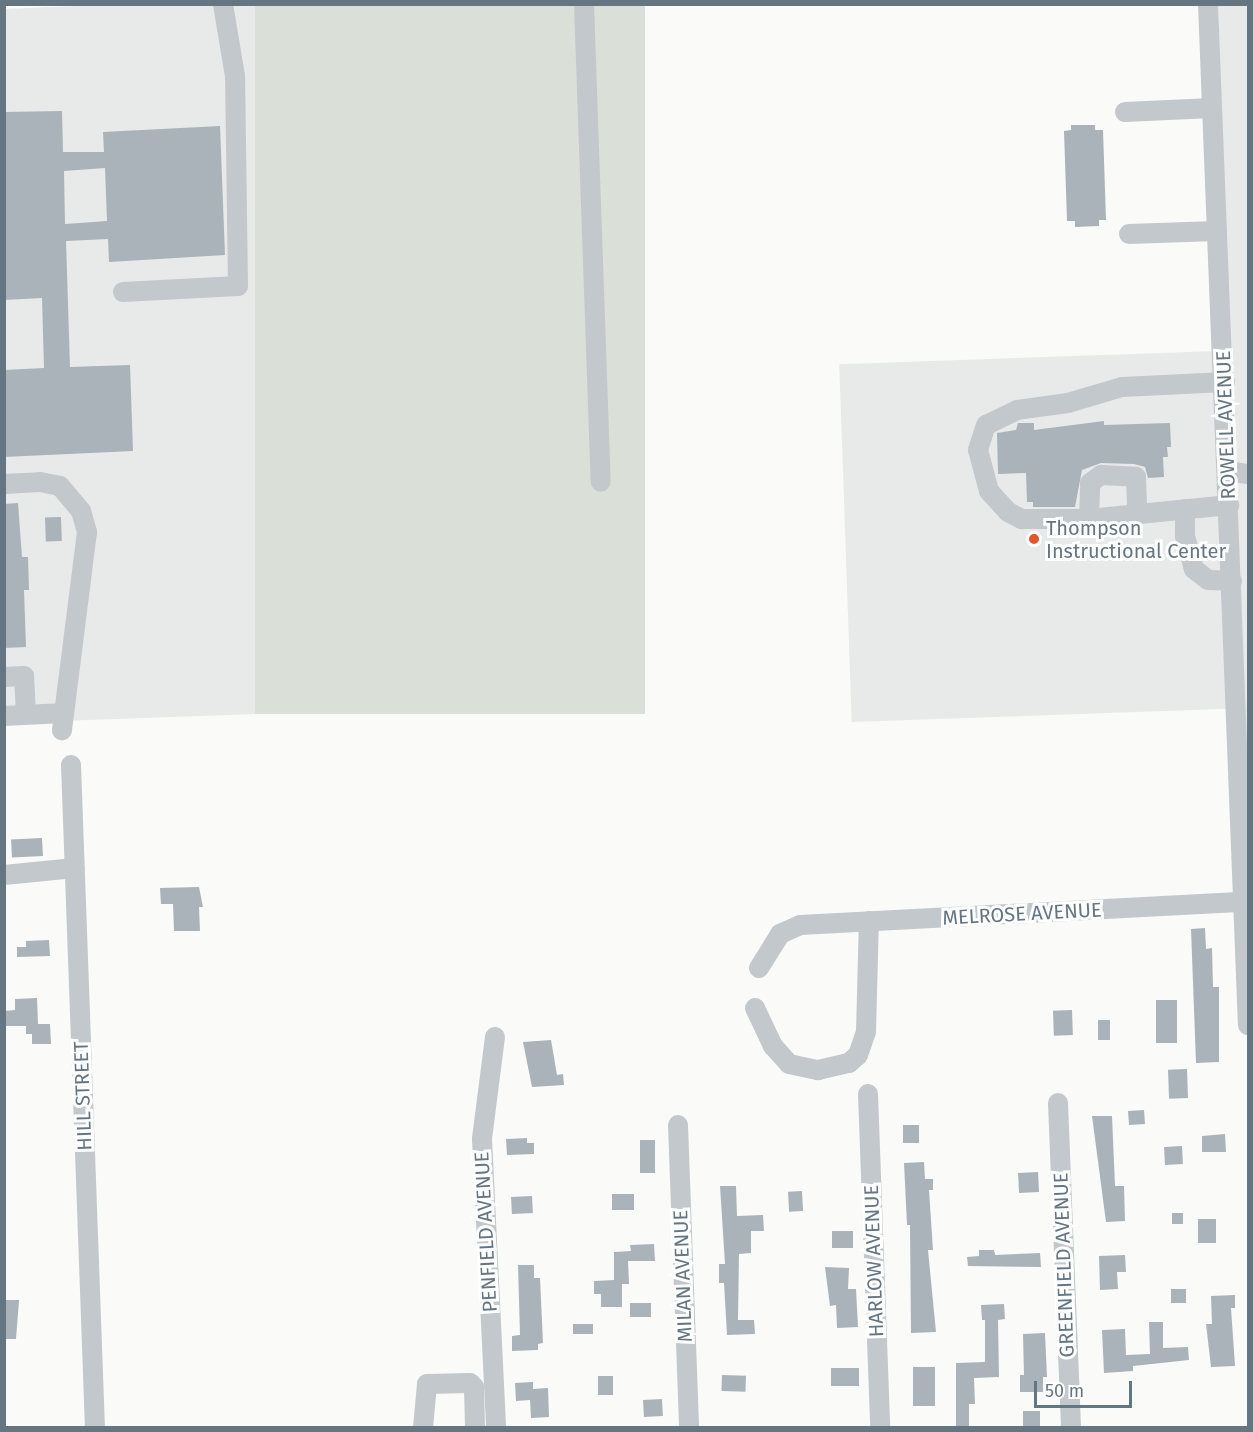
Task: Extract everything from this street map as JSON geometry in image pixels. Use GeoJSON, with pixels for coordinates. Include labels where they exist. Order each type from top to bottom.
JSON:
{"type":"FeatureCollection","features":[{"type":"Feature","properties":{"kind":"street"},"geometry":{"type":"LineString","coordinates":[[123,292],[238,286],[235,76],[223,4]]}},
{"type":"Feature","properties":{"kind":"street"},"geometry":{"type":"LineString","coordinates":[[584,4],[601,482]]}},
{"type":"Feature","properties":{"kind":"street","name":"ROWELL AVENUE"},"geometry":{"type":"LineString","coordinates":[[1208,4],[1232,581],[1242,704],[1243,902],[1248,1025]]}},
{"type":"Feature","properties":{"kind":"street"},"geometry":{"type":"LineString","coordinates":[[1125,112],[1212,108]]}},
{"type":"Feature","properties":{"kind":"street"},"geometry":{"type":"LineString","coordinates":[[1129,234],[1216,231]]}},
{"type":"Feature","properties":{"kind":"street"},"geometry":{"type":"LineString","coordinates":[[1225,382],[1112,388],[1068,403],[1017,410],[986,425],[978,443],[982,472],[989,491],[1008,512],[1028,520],[1089,519],[1229,505]]}},
{"type":"Feature","properties":{"kind":"street"},"geometry":{"type":"LineString","coordinates":[[1228,471],[1248,474]]}},
{"type":"Feature","properties":{"kind":"street"},"geometry":{"type":"LineString","coordinates":[[1089,519],[1089,483],[1101,475],[1136,477],[1137,513]]}},
{"type":"Feature","properties":{"kind":"street"},"geometry":{"type":"LineString","coordinates":[[4,484],[39,482],[60,486],[81,511],[87,532],[63,721],[26,714],[4,716]]}},
{"type":"Feature","properties":{"kind":"street"},"geometry":{"type":"LineString","coordinates":[[1185,509],[1185,536],[1194,569],[1208,580],[1232,581]]}},
{"type":"Feature","properties":{"kind":"street"},"geometry":{"type":"LineString","coordinates":[[4,677],[24,676],[26,714]]}},
{"type":"Feature","properties":{"kind":"street","name":"HILL STREET"},"geometry":{"type":"LineString","coordinates":[[71,765],[95,1428]]}},
{"type":"Feature","properties":{"kind":"street"},"geometry":{"type":"LineString","coordinates":[[4,875],[75,868]]}},
{"type":"Feature","properties":{"kind":"street","name":"MELROSE AVENUE"},"geometry":{"type":"LineString","coordinates":[[759,968],[780,934],[800,925],[1243,902]]}},
{"type":"Feature","properties":{"kind":"street"},"geometry":{"type":"LineString","coordinates":[[754,1008],[773,1047],[789,1064],[818,1070],[849,1062],[858,1055],[866,1032],[869,921]]}},
{"type":"Feature","properties":{"kind":"street","name":"PENFIELD AVENUE"},"geometry":{"type":"LineString","coordinates":[[495,1037],[482,1139],[496,1428]]}},
{"type":"Feature","properties":{"kind":"street","name":"HARLOW AVENUE"},"geometry":{"type":"LineString","coordinates":[[868,1094],[880,1428]]}},
{"type":"Feature","properties":{"kind":"street","name":"GREENFIELD AVENUE"},"geometry":{"type":"LineString","coordinates":[[1058,1103],[1071,1428]]}},
{"type":"Feature","properties":{"kind":"street","name":"MILAN AVENUE"},"geometry":{"type":"LineString","coordinates":[[678,1125],[689,1428]]}},
{"type":"Feature","properties":{"kind":"street"},"geometry":{"type":"LineString","coordinates":[[423,1428],[427,1384],[470,1383],[474,1387],[475,1428]]}},
{"type":"Feature","properties":{"kind":"shaded area"},"geometry":{"type":"Polygon","coordinates":[[[124,4],[255,5],[282,713],[5,723],[4,9],[124,4]]]}},
{"type":"Feature","properties":{"kind":"shaded area"},"geometry":{"type":"Polygon","coordinates":[[[255,5],[645,5],[645,714],[255,714],[255,5]]]}},
{"type":"Feature","properties":{"kind":"shaded area"},"geometry":{"type":"Polygon","coordinates":[[[1218,5],[1248,5],[1248,918],[1218,5]]]}},
{"type":"Feature","properties":{"kind":"shaded area","name":"Thompson Instructional Center"},"geometry":{"type":"Polygon","coordinates":[[[1217,351],[1229,709],[852,722],[839,364],[1217,351]]]}},
{"type":"Feature","properties":{"kind":"building"},"geometry":{"type":"Polygon","coordinates":[[[62,111],[63,152],[104,152],[103,132],[220,126],[225,255],[109,262],[108,239],[66,241],[70,367],[130,365],[133,451],[4,457],[4,370],[44,368],[42,298],[4,300],[4,112],[62,111]],[[105,168],[64,171],[65,224],[107,221],[105,168]]]}},
{"type":"Feature","properties":{"kind":"building"},"geometry":{"type":"Polygon","coordinates":[[[1071,125],[1095,125],[1095,130],[1103,130],[1106,220],[1099,220],[1099,226],[1075,227],[1075,221],[1067,221],[1064,131],[1071,130],[1071,125]]]}},
{"type":"Feature","properties":{"kind":"building"},"geometry":{"type":"Polygon","coordinates":[[[1104,421],[1104,425],[1170,423],[1171,447],[1167,447],[1168,457],[1163,457],[1164,477],[1148,478],[1145,467],[1134,464],[1101,463],[1082,470],[1075,507],[1033,507],[1033,502],[1027,502],[1026,473],[998,474],[997,433],[1016,430],[1018,423],[1034,423],[1034,430],[1104,421]]]}},
{"type":"Feature","properties":{"kind":"building"},"geometry":{"type":"Polygon","coordinates":[[[18,503],[22,557],[28,557],[29,590],[24,590],[26,647],[4,648],[4,504],[18,503]]]}},
{"type":"Feature","properties":{"kind":"building"},"geometry":{"type":"Polygon","coordinates":[[[61,517],[62,541],[46,542],[45,518],[61,517]]]}},
{"type":"Feature","properties":{"kind":"building"},"geometry":{"type":"Polygon","coordinates":[[[42,838],[43,856],[12,858],[11,840],[42,838]]]}},
{"type":"Feature","properties":{"kind":"building"},"geometry":{"type":"Polygon","coordinates":[[[199,887],[203,907],[199,907],[200,931],[174,931],[173,904],[161,904],[160,888],[199,887]]]}},
{"type":"Feature","properties":{"kind":"building"},"geometry":{"type":"Polygon","coordinates":[[[1205,928],[1206,949],[1212,948],[1213,987],[1219,987],[1219,1062],[1196,1063],[1191,929],[1205,928]]]}},
{"type":"Feature","properties":{"kind":"building"},"geometry":{"type":"Polygon","coordinates":[[[49,940],[50,956],[17,957],[17,947],[26,947],[26,941],[49,940]]]}},
{"type":"Feature","properties":{"kind":"building"},"geometry":{"type":"Polygon","coordinates":[[[37,998],[38,1024],[50,1024],[51,1044],[32,1044],[32,1034],[26,1034],[26,1026],[4,1026],[4,1011],[15,1010],[15,999],[37,998]]]}},
{"type":"Feature","properties":{"kind":"building"},"geometry":{"type":"Polygon","coordinates":[[[1156,1000],[1177,1000],[1177,1043],[1156,1043],[1156,1000]]]}},
{"type":"Feature","properties":{"kind":"building"},"geometry":{"type":"Polygon","coordinates":[[[1072,1010],[1073,1035],[1054,1036],[1053,1011],[1072,1010]]]}},
{"type":"Feature","properties":{"kind":"building"},"geometry":{"type":"Polygon","coordinates":[[[1098,1020],[1110,1020],[1110,1040],[1098,1040],[1098,1020]]]}},
{"type":"Feature","properties":{"kind":"building"},"geometry":{"type":"Polygon","coordinates":[[[551,1040],[557,1075],[563,1074],[564,1085],[532,1087],[523,1042],[551,1040]]]}},
{"type":"Feature","properties":{"kind":"building"},"geometry":{"type":"Polygon","coordinates":[[[1187,1069],[1188,1098],[1169,1099],[1168,1070],[1187,1069]]]}},
{"type":"Feature","properties":{"kind":"building"},"geometry":{"type":"Polygon","coordinates":[[[1144,1110],[1145,1124],[1129,1125],[1128,1111],[1144,1110]]]}},
{"type":"Feature","properties":{"kind":"building"},"geometry":{"type":"Polygon","coordinates":[[[1092,1116],[1112,1116],[1115,1186],[1124,1186],[1125,1221],[1106,1222],[1092,1116]]]}},
{"type":"Feature","properties":{"kind":"building"},"geometry":{"type":"Polygon","coordinates":[[[903,1125],[919,1125],[919,1143],[903,1143],[903,1125]]]}},
{"type":"Feature","properties":{"kind":"building"},"geometry":{"type":"Polygon","coordinates":[[[1225,1134],[1226,1152],[1202,1152],[1202,1136],[1225,1134]]]}},
{"type":"Feature","properties":{"kind":"building"},"geometry":{"type":"Polygon","coordinates":[[[527,1138],[527,1143],[534,1143],[534,1154],[507,1155],[506,1139],[527,1138]]]}},
{"type":"Feature","properties":{"kind":"building"},"geometry":{"type":"Polygon","coordinates":[[[640,1140],[655,1140],[655,1173],[640,1173],[640,1140]]]}},
{"type":"Feature","properties":{"kind":"building"},"geometry":{"type":"Polygon","coordinates":[[[1182,1146],[1183,1164],[1165,1165],[1164,1147],[1182,1146]]]}},
{"type":"Feature","properties":{"kind":"building"},"geometry":{"type":"Polygon","coordinates":[[[924,1162],[925,1179],[933,1179],[933,1190],[929,1190],[933,1250],[928,1250],[936,1332],[911,1333],[910,1225],[907,1225],[904,1163],[924,1162]]]}},
{"type":"Feature","properties":{"kind":"building"},"geometry":{"type":"Polygon","coordinates":[[[1038,1172],[1039,1192],[1019,1193],[1018,1173],[1038,1172]]]}},
{"type":"Feature","properties":{"kind":"building"},"geometry":{"type":"Polygon","coordinates":[[[720,1186],[736,1186],[737,1216],[763,1215],[764,1231],[751,1231],[751,1253],[739,1254],[738,1320],[754,1320],[755,1334],[727,1335],[724,1283],[719,1283],[719,1264],[725,1264],[720,1186]]]}},
{"type":"Feature","properties":{"kind":"building"},"geometry":{"type":"Polygon","coordinates":[[[802,1191],[803,1211],[789,1212],[788,1192],[802,1191]]]}},
{"type":"Feature","properties":{"kind":"building"},"geometry":{"type":"Polygon","coordinates":[[[612,1194],[634,1194],[634,1210],[612,1210],[612,1194]]]}},
{"type":"Feature","properties":{"kind":"building"},"geometry":{"type":"Polygon","coordinates":[[[532,1196],[533,1213],[512,1214],[511,1197],[532,1196]]]}},
{"type":"Feature","properties":{"kind":"building"},"geometry":{"type":"Polygon","coordinates":[[[1172,1213],[1183,1213],[1183,1224],[1172,1224],[1172,1213]]]}},
{"type":"Feature","properties":{"kind":"building"},"geometry":{"type":"Polygon","coordinates":[[[1198,1219],[1216,1219],[1216,1243],[1198,1243],[1198,1219]]]}},
{"type":"Feature","properties":{"kind":"building"},"geometry":{"type":"Polygon","coordinates":[[[832,1231],[853,1231],[853,1248],[832,1248],[832,1231]]]}},
{"type":"Feature","properties":{"kind":"building"},"geometry":{"type":"Polygon","coordinates":[[[654,1244],[655,1261],[628,1261],[629,1284],[622,1284],[622,1307],[601,1307],[601,1294],[594,1294],[594,1281],[614,1280],[614,1252],[631,1251],[630,1245],[654,1244]]]}},
{"type":"Feature","properties":{"kind":"building"},"geometry":{"type":"Polygon","coordinates":[[[979,1250],[994,1250],[995,1255],[1040,1253],[1041,1267],[968,1266],[967,1257],[979,1256],[979,1250]]]}},
{"type":"Feature","properties":{"kind":"building"},"geometry":{"type":"Polygon","coordinates":[[[1125,1255],[1126,1272],[1117,1272],[1118,1289],[1100,1290],[1099,1256],[1125,1255]]]}},
{"type":"Feature","properties":{"kind":"building"},"geometry":{"type":"Polygon","coordinates":[[[518,1265],[534,1265],[534,1278],[540,1278],[543,1343],[538,1344],[538,1350],[512,1351],[512,1336],[520,1335],[518,1265]]]}},
{"type":"Feature","properties":{"kind":"building"},"geometry":{"type":"Polygon","coordinates":[[[825,1267],[849,1268],[848,1289],[856,1289],[858,1327],[837,1328],[836,1305],[830,1306],[825,1267]]]}},
{"type":"Feature","properties":{"kind":"building"},"geometry":{"type":"Polygon","coordinates":[[[1171,1289],[1186,1289],[1186,1303],[1171,1303],[1171,1289]]]}},
{"type":"Feature","properties":{"kind":"building"},"geometry":{"type":"Polygon","coordinates":[[[1235,1295],[1235,1308],[1231,1308],[1235,1366],[1211,1367],[1206,1324],[1212,1324],[1211,1296],[1235,1295]]]}},
{"type":"Feature","properties":{"kind":"building"},"geometry":{"type":"Polygon","coordinates":[[[4,1300],[19,1300],[16,1339],[4,1339],[4,1300]]]}},
{"type":"Feature","properties":{"kind":"building"},"geometry":{"type":"Polygon","coordinates":[[[630,1303],[651,1303],[651,1317],[630,1317],[630,1303]]]}},
{"type":"Feature","properties":{"kind":"building"},"geometry":{"type":"Polygon","coordinates":[[[1004,1304],[1005,1319],[998,1320],[999,1377],[974,1378],[975,1404],[969,1404],[969,1428],[956,1428],[956,1363],[985,1362],[985,1320],[982,1320],[981,1305],[1004,1304]]]}},
{"type":"Feature","properties":{"kind":"building"},"geometry":{"type":"Polygon","coordinates":[[[1149,1322],[1163,1322],[1163,1348],[1188,1347],[1189,1360],[1133,1366],[1133,1371],[1104,1373],[1102,1330],[1125,1329],[1126,1355],[1150,1354],[1149,1322]]]}},
{"type":"Feature","properties":{"kind":"building"},"geometry":{"type":"Polygon","coordinates":[[[573,1324],[593,1324],[593,1334],[573,1334],[573,1324]]]}},
{"type":"Feature","properties":{"kind":"building"},"geometry":{"type":"Polygon","coordinates":[[[1045,1333],[1047,1377],[1043,1377],[1043,1392],[1020,1392],[1020,1375],[1024,1375],[1023,1334],[1045,1333]]]}},
{"type":"Feature","properties":{"kind":"building"},"geometry":{"type":"Polygon","coordinates":[[[913,1367],[935,1367],[935,1406],[913,1406],[913,1367]]]}},
{"type":"Feature","properties":{"kind":"building"},"geometry":{"type":"Polygon","coordinates":[[[831,1368],[859,1368],[859,1386],[831,1386],[831,1368]]]}},
{"type":"Feature","properties":{"kind":"building"},"geometry":{"type":"Polygon","coordinates":[[[722,1375],[746,1376],[745,1392],[721,1391],[722,1375]]]}},
{"type":"Feature","properties":{"kind":"building"},"geometry":{"type":"Polygon","coordinates":[[[598,1376],[613,1376],[613,1395],[598,1395],[598,1376]]]}},
{"type":"Feature","properties":{"kind":"building"},"geometry":{"type":"Polygon","coordinates":[[[533,1382],[533,1389],[548,1388],[549,1417],[531,1418],[530,1400],[516,1401],[515,1383],[533,1382]]]}},
{"type":"Feature","properties":{"kind":"building"},"geometry":{"type":"Polygon","coordinates":[[[662,1399],[663,1416],[644,1417],[643,1400],[662,1399]]]}},
{"type":"Feature","properties":{"kind":"building"},"geometry":{"type":"Polygon","coordinates":[[[1023,1411],[1040,1411],[1040,1428],[1023,1428],[1023,1411]]]}},
{"type":"Feature","properties":{"kind":"place","name":"Thompson Instructional Center"},"geometry":{"type":"Point","coordinates":[1034,539]}}]}
